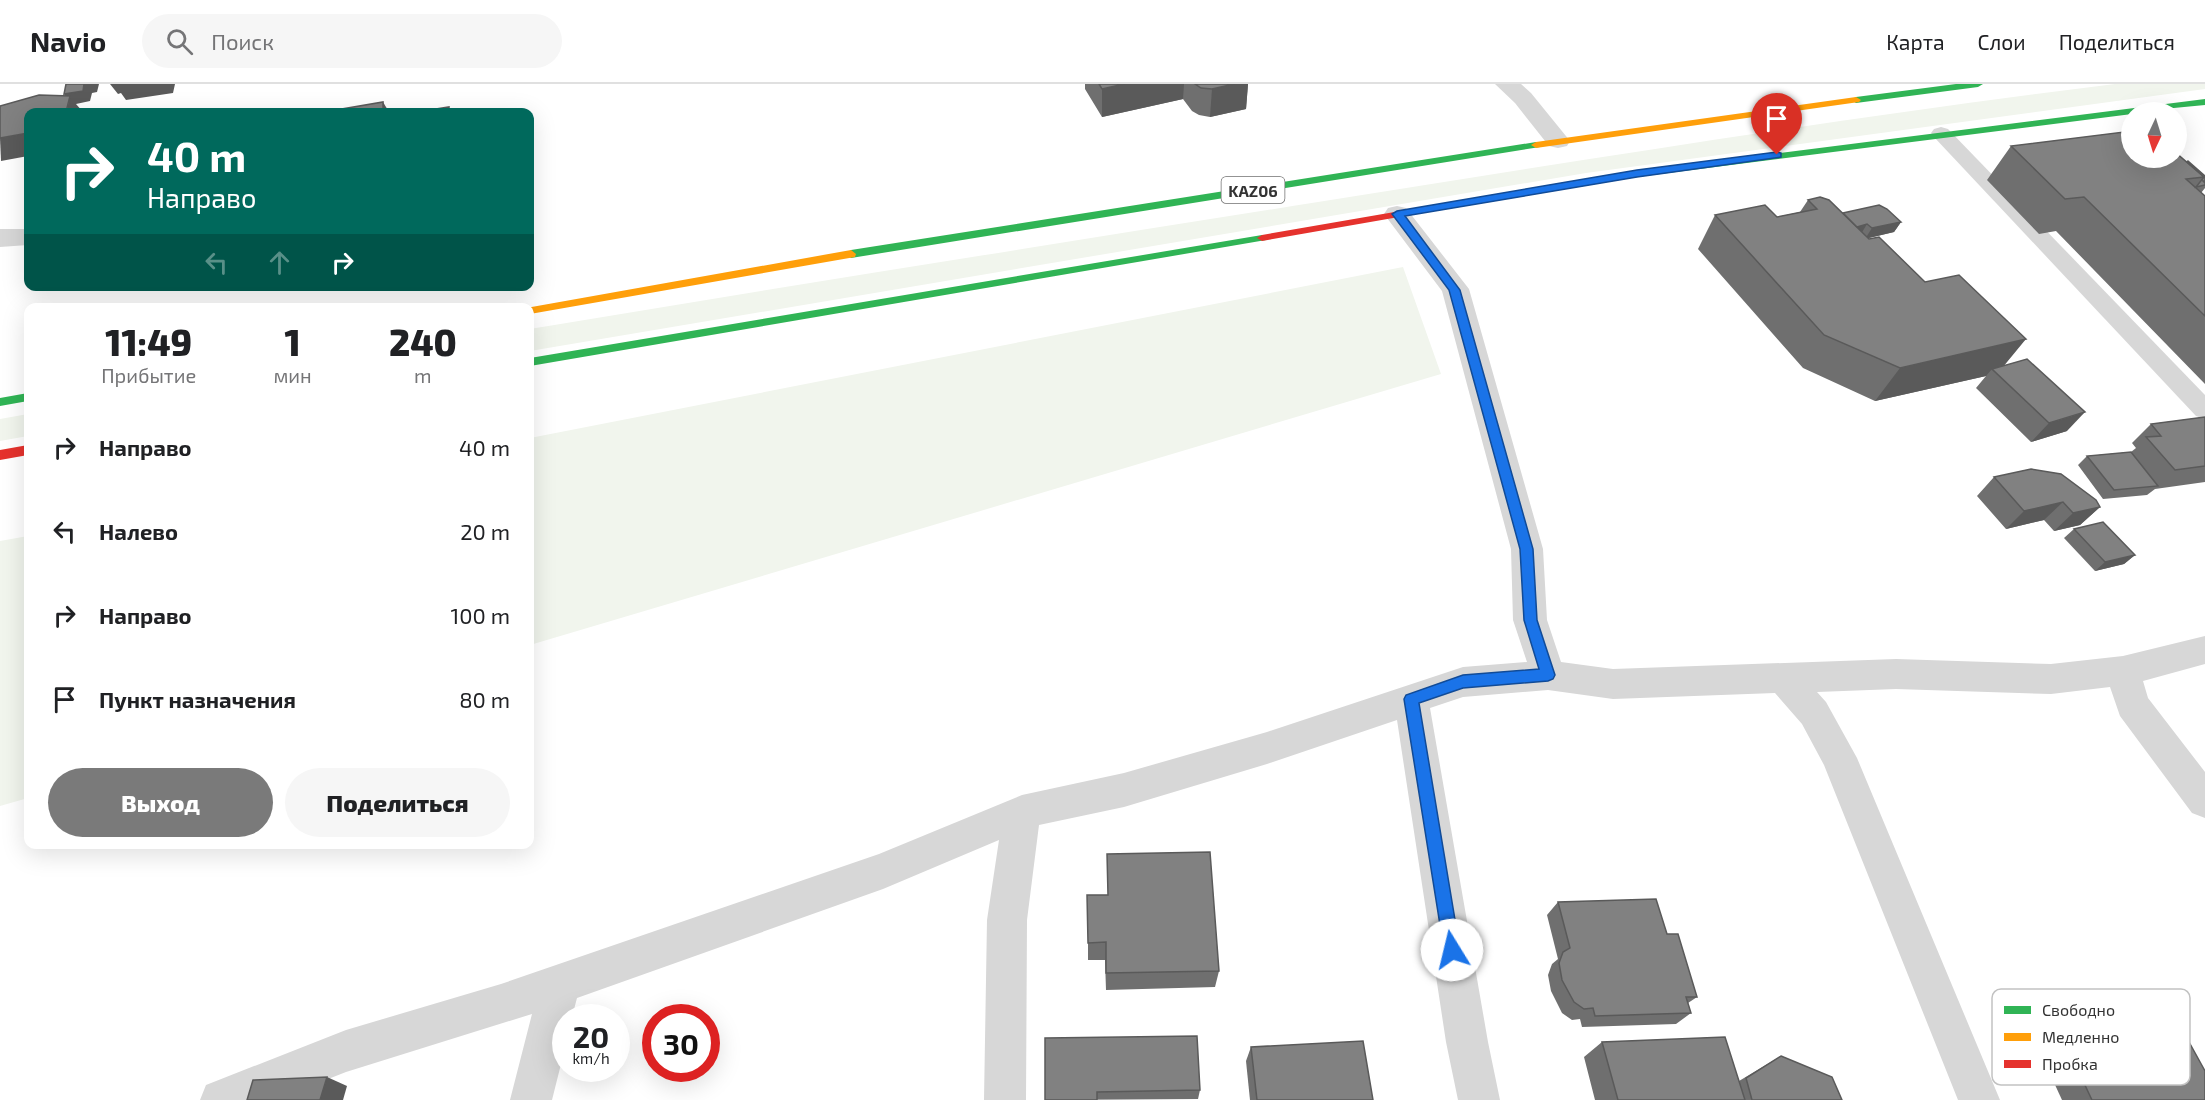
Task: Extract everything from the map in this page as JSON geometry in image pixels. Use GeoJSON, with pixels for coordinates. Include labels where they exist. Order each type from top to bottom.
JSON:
{"type":"FeatureCollection","features":[{"type":"Feature","properties":{"kind":"highway","name":"KАZ06"},"geometry":{"type":"LineString","coordinates":[[534,309],[902,245],[1558,141],[1978,84]]}},
{"type":"Feature","properties":{"kind":"highway"},"geometry":{"type":"LineString","coordinates":[[534,362],[1637,174],[1941,133],[2205,102]]}},
{"type":"Feature","properties":{"kind":"highway"},"geometry":{"type":"LineString","coordinates":[[0,402],[24,398]]}},
{"type":"Feature","properties":{"kind":"highway"},"geometry":{"type":"LineString","coordinates":[[0,455],[24,451]]}},
{"type":"Feature","properties":{"kind":"street"},"geometry":{"type":"LineString","coordinates":[[1507,84],[1523,98],[1558,141]]}},
{"type":"Feature","properties":{"kind":"street"},"geometry":{"type":"LineString","coordinates":[[1397,214],[1455,290],[1527,549],[1530,620],[1548,675]]}},
{"type":"Feature","properties":{"kind":"street"},"geometry":{"type":"LineString","coordinates":[[0,238],[24,237]]}},
{"type":"Feature","properties":{"kind":"street"},"geometry":{"type":"LineString","coordinates":[[220,1100],[346,1052],[501,1004],[883,871],[1022,812],[1125,790],[1267,748],[1463,682],[1548,675],[1612,684],[1896,674],[2051,679],[2123,671],[2205,650]]}},
{"type":"Feature","properties":{"kind":"street"},"geometry":{"type":"LineString","coordinates":[[2123,671],[2132,705],[2205,801]]}},
{"type":"Feature","properties":{"kind":"street"},"geometry":{"type":"LineString","coordinates":[[1782,677],[1814,713],[1839,758],[1979,1100]]}},
{"type":"Feature","properties":{"kind":"street"},"geometry":{"type":"LineString","coordinates":[[1411,699],[1467,1042],[1479,1100]]}},
{"type":"Feature","properties":{"kind":"street"},"geometry":{"type":"LineString","coordinates":[[1005,1100],[1007,920],[1012,870],[1022,812]]}},
{"type":"Feature","properties":{"kind":"street"},"geometry":{"type":"LineString","coordinates":[[531,1100],[560,982]]}},
{"type":"Feature","properties":{"kind":"lane"},"geometry":{"type":"LineString","coordinates":[[1941,133],[2205,410]]}},
{"type":"Feature","properties":{"kind":"shaded area"},"geometry":{"type":"Polygon","coordinates":[[[2115,84],[2205,84],[2205,89],[1586,173],[534,350],[534,328],[1616,155],[1915,110],[2115,84]]]}},
{"type":"Feature","properties":{"kind":"shaded area"},"geometry":{"type":"Polygon","coordinates":[[[1403,267],[1441,374],[534,644],[534,437],[1403,267]]]}},
{"type":"Feature","properties":{"kind":"shaded area"},"geometry":{"type":"Polygon","coordinates":[[[24,415],[24,437],[0,441],[0,419],[24,415]]]}},
{"type":"Feature","properties":{"kind":"shaded area"},"geometry":{"type":"Polygon","coordinates":[[[24,537],[24,799],[0,806],[0,541],[24,537]]]}},
{"type":"Feature","properties":{"kind":"building"},"geometry":{"type":"Polygon","coordinates":[[[66,84],[84,84],[83,91],[64,94],[66,84]]]}},
{"type":"Feature","properties":{"kind":"building"},"geometry":{"type":"Polygon","coordinates":[[[1099,84],[1124,84],[1102,89],[1099,84]]]}},
{"type":"Feature","properties":{"kind":"building"},"geometry":{"type":"Polygon","coordinates":[[[1195,84],[1234,84],[1212,89],[1201,88],[1195,84]]]}},
{"type":"Feature","properties":{"kind":"building"},"geometry":{"type":"Polygon","coordinates":[[[39,95],[70,96],[67,108],[24,108],[24,134],[0,138],[0,106],[39,95]]]}},
{"type":"Feature","properties":{"kind":"building"},"geometry":{"type":"Polygon","coordinates":[[[383,102],[383,108],[348,108],[383,102]]]}},
{"type":"Feature","properties":{"kind":"building"},"geometry":{"type":"Polygon","coordinates":[[[2121,132],[2121,168],[2187,168],[2187,162],[2204,177],[2186,179],[2205,196],[2205,316],[2084,197],[2065,199],[2011,146],[2121,132]]]}},
{"type":"Feature","properties":{"kind":"building"},"geometry":{"type":"Polygon","coordinates":[[[2187,162],[2205,176],[2205,181],[2203,181],[2205,185],[2196,187],[2204,177],[2187,162]]]}},
{"type":"Feature","properties":{"kind":"building"},"geometry":{"type":"Polygon","coordinates":[[[1820,197],[1829,200],[1869,239],[1879,237],[1925,282],[1959,275],[2026,339],[1900,368],[1824,335],[1715,215],[1765,205],[1777,217],[1817,209],[1808,200],[1820,197]]]}},
{"type":"Feature","properties":{"kind":"building"},"geometry":{"type":"Polygon","coordinates":[[[1879,205],[1901,222],[1872,228],[1867,224],[1857,227],[1843,213],[1879,205]]]}},
{"type":"Feature","properties":{"kind":"building"},"geometry":{"type":"Polygon","coordinates":[[[2027,359],[2085,412],[2049,423],[1992,369],[2027,359]]]}},
{"type":"Feature","properties":{"kind":"building"},"geometry":{"type":"Polygon","coordinates":[[[2205,417],[2205,466],[2175,470],[2146,437],[2161,436],[2151,424],[2205,417]]]}},
{"type":"Feature","properties":{"kind":"building"},"geometry":{"type":"Polygon","coordinates":[[[2131,452],[2158,486],[2114,490],[2087,456],[2131,452]]]}},
{"type":"Feature","properties":{"kind":"building"},"geometry":{"type":"Polygon","coordinates":[[[2031,469],[2061,474],[2096,500],[2100,507],[2073,513],[2063,502],[2024,511],[1994,477],[2031,469]]]}},
{"type":"Feature","properties":{"kind":"building"},"geometry":{"type":"Polygon","coordinates":[[[2103,522],[2135,555],[2105,562],[2074,529],[2103,522]]]}},
{"type":"Feature","properties":{"kind":"building"},"geometry":{"type":"Polygon","coordinates":[[[1210,852],[1219,971],[1106,973],[1106,942],[1088,943],[1087,895],[1108,895],[1107,854],[1210,852]]]}},
{"type":"Feature","properties":{"kind":"building"},"geometry":{"type":"Polygon","coordinates":[[[1656,899],[1667,934],[1678,934],[1697,997],[1686,997],[1691,1013],[1595,1016],[1593,1008],[1584,1009],[1574,1002],[1562,980],[1559,963],[1563,952],[1570,948],[1558,902],[1656,899]]]}},
{"type":"Feature","properties":{"kind":"building"},"geometry":{"type":"Polygon","coordinates":[[[1197,1036],[1200,1090],[1097,1092],[1097,1100],[1045,1100],[1045,1038],[1197,1036]]]}},
{"type":"Feature","properties":{"kind":"building"},"geometry":{"type":"Polygon","coordinates":[[[1725,1037],[1745,1100],[1618,1100],[1602,1042],[1725,1037]]]}},
{"type":"Feature","properties":{"kind":"building"},"geometry":{"type":"Polygon","coordinates":[[[1363,1041],[1373,1100],[1257,1100],[1251,1047],[1363,1041]]]}},
{"type":"Feature","properties":{"kind":"building"},"geometry":{"type":"Polygon","coordinates":[[[2190,1044],[2205,1071],[2205,1100],[2092,1100],[2085,1085],[2190,1085],[2190,1044]]]}},
{"type":"Feature","properties":{"kind":"building"},"geometry":{"type":"Polygon","coordinates":[[[1781,1056],[1832,1077],[1842,1100],[1752,1100],[1746,1078],[1781,1056]]]}},
{"type":"Feature","properties":{"kind":"building"},"geometry":{"type":"Polygon","coordinates":[[[327,1077],[320,1100],[247,1100],[253,1080],[327,1077]]]}},
{"type":"Feature","properties":{"kind":"traffic: fast"},"geometry":{"type":"LineString","coordinates":[[1856,100],[1978,84]]}},
{"type":"Feature","properties":{"kind":"traffic: fast"},"geometry":{"type":"LineString","coordinates":[[1435,208],[1637,174],[2205,102]]}},
{"type":"Feature","properties":{"kind":"traffic: fast"},"geometry":{"type":"LineString","coordinates":[[851,254],[1536,145]]}},
{"type":"Feature","properties":{"kind":"traffic: fast"},"geometry":{"type":"LineString","coordinates":[[534,361],[1262,238]]}},
{"type":"Feature","properties":{"kind":"traffic: fast"},"geometry":{"type":"LineString","coordinates":[[0,402],[24,398]]}},
{"type":"Feature","properties":{"kind":"traffic: slow"},"geometry":{"type":"LineString","coordinates":[[1536,145],[1856,100]]}},
{"type":"Feature","properties":{"kind":"traffic: slow"},"geometry":{"type":"LineString","coordinates":[[534,309],[851,254]]}},
{"type":"Feature","properties":{"kind":"traffic: jam"},"geometry":{"type":"LineString","coordinates":[[1262,238],[1435,208]]}},
{"type":"Feature","properties":{"kind":"traffic: jam"},"geometry":{"type":"LineString","coordinates":[[0,455],[24,451]]}},
{"type":"Feature","properties":{"kind":"route"},"geometry":{"type":"LineString","coordinates":[[1452,950],[1411,699],[1463,682],[1548,675],[1530,620],[1527,549],[1455,290],[1397,214],[1637,174],[1777,155]]}}]}
